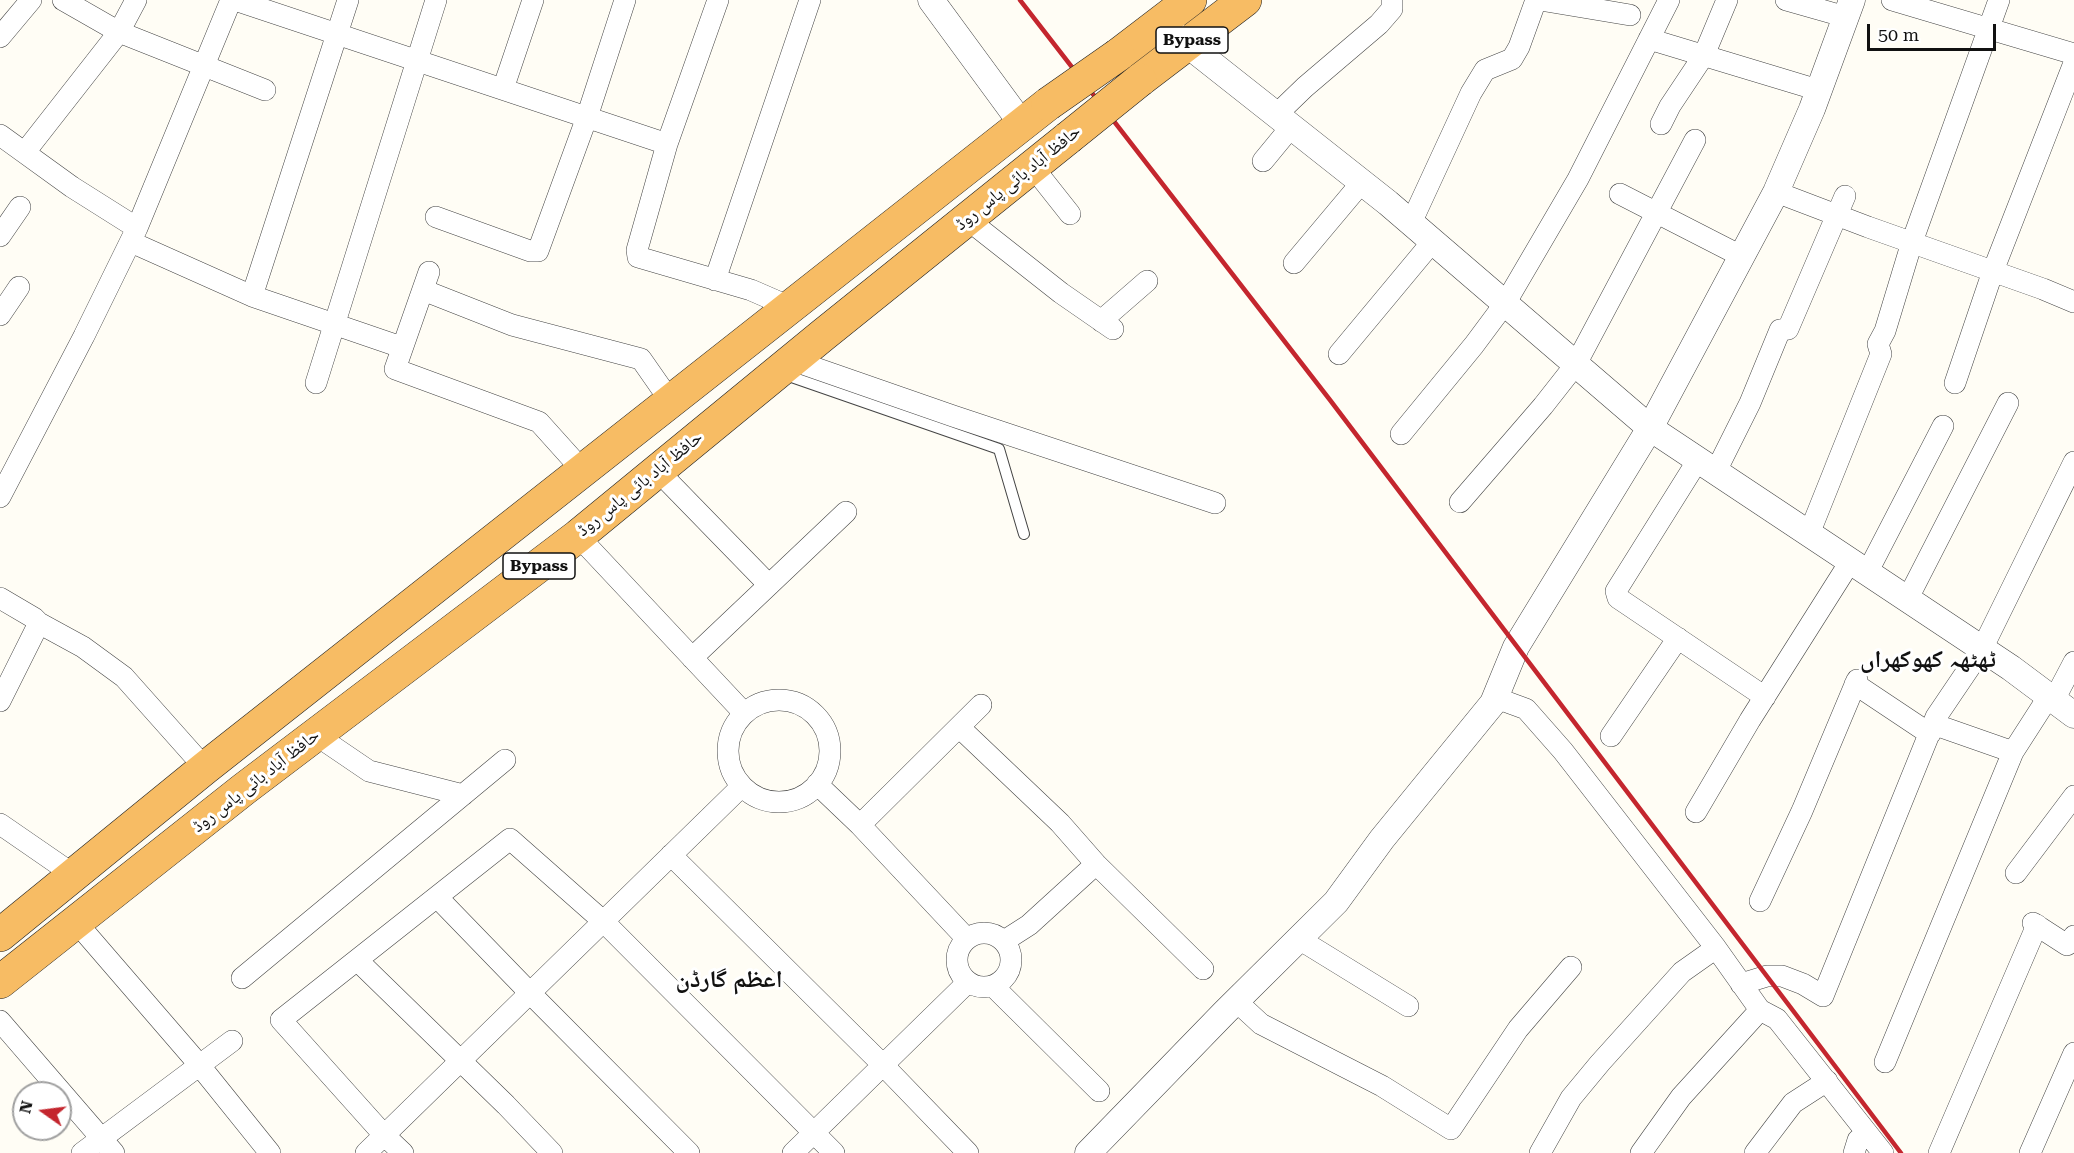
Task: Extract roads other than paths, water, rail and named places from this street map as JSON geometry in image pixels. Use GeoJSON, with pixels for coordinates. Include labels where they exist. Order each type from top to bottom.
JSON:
{"type":"FeatureCollection","features":[{"type":"Feature","properties":{"kind":"highway","name":"حافظ آباد بائی پاس روڈ"},"geometry":{"type":"LineString","coordinates":[[0,935],[205,768],[1022,124],[1190,0]]}},
{"type":"Feature","properties":{"kind":"highway","name":"حافظ آباد بائی پاس روڈ"},"geometry":{"type":"LineString","coordinates":[[0,982],[316,735],[578,536],[1032,166],[1245,0]]}},
{"type":"Feature","properties":{"kind":"street"},"geometry":{"type":"LineString","coordinates":[[0,37],[31,0]]}},
{"type":"Feature","properties":{"kind":"street"},"geometry":{"type":"LineString","coordinates":[[63,0],[118,32],[265,90]]}},
{"type":"Feature","properties":{"kind":"street"},"geometry":{"type":"LineString","coordinates":[[24,152],[118,32],[136,0]]}},
{"type":"Feature","properties":{"kind":"street"},"geometry":{"type":"LineString","coordinates":[[0,497],[6,472],[134,235],[233,0],[667,144]]}},
{"type":"Feature","properties":{"kind":"street"},"geometry":{"type":"LineString","coordinates":[[252,296],[348,0]]}},
{"type":"Feature","properties":{"kind":"street"},"geometry":{"type":"LineString","coordinates":[[316,383],[435,0]]}},
{"type":"Feature","properties":{"kind":"street"},"geometry":{"type":"LineString","coordinates":[[503,89],[533,0]]}},
{"type":"Feature","properties":{"kind":"street"},"geometry":{"type":"LineString","coordinates":[[436,217],[530,251],[538,251],[587,117],[625,0]]}},
{"type":"Feature","properties":{"kind":"street"},"geometry":{"type":"LineString","coordinates":[[718,0],[667,144],[637,250],[638,256],[751,290],[790,307]]}},
{"type":"Feature","properties":{"kind":"street"},"geometry":{"type":"LineString","coordinates":[[715,280],[810,0]]}},
{"type":"Feature","properties":{"kind":"street"},"geometry":{"type":"LineString","coordinates":[[931,0],[1022,124]]}},
{"type":"Feature","properties":{"kind":"street"},"geometry":{"type":"LineString","coordinates":[[1263,161],[1305,87],[1379,24],[1392,9],[1392,0]]}},
{"type":"Feature","properties":{"kind":"street"},"geometry":{"type":"LineString","coordinates":[[1412,222],[1471,93],[1485,70],[1512,59],[1538,0],[1630,15]]}},
{"type":"Feature","properties":{"kind":"street"},"geometry":{"type":"LineString","coordinates":[[1401,434],[1506,302],[1578,179],[1669,0]]}},
{"type":"Feature","properties":{"kind":"street"},"geometry":{"type":"LineString","coordinates":[[1660,124],[1704,55],[1727,0]]}},
{"type":"Feature","properties":{"kind":"street"},"geometry":{"type":"LineString","coordinates":[[1088,1153],[1336,902],[1382,839],[1496,698],[1516,647],[1650,428],[1776,192],[1849,9],[1786,0]]}},
{"type":"Feature","properties":{"kind":"street"},"geometry":{"type":"LineString","coordinates":[[1892,0],[2074,54]]}},
{"type":"Feature","properties":{"kind":"street"},"geometry":{"type":"LineString","coordinates":[[1809,534],[1881,354],[1878,344],[1886,331],[1912,242],[1999,0]]}},
{"type":"Feature","properties":{"kind":"street"},"geometry":{"type":"LineString","coordinates":[[1160,23],[1412,222],[1650,428],[1982,649],[2074,715]]}},
{"type":"Feature","properties":{"kind":"street"},"geometry":{"type":"LineString","coordinates":[[1649,39],[1818,90]]}},
{"type":"Feature","properties":{"kind":"street"},"geometry":{"type":"LineString","coordinates":[[1956,383],[1993,271],[2074,63]]}},
{"type":"Feature","properties":{"kind":"street"},"geometry":{"type":"LineString","coordinates":[[0,135],[134,235],[252,296],[401,348]]}},
{"type":"Feature","properties":{"kind":"street"},"geometry":{"type":"LineString","coordinates":[[1460,502],[1576,364],[1695,140]]}},
{"type":"Feature","properties":{"kind":"street"},"geometry":{"type":"LineString","coordinates":[[1032,166],[1070,214]]}},
{"type":"Feature","properties":{"kind":"street"},"geometry":{"type":"LineString","coordinates":[[1294,262],[1362,182]]}},
{"type":"Feature","properties":{"kind":"street"},"geometry":{"type":"LineString","coordinates":[[1776,192],[1841,205],[1868,227],[2074,302]]}},
{"type":"Feature","properties":{"kind":"street"},"geometry":{"type":"LineString","coordinates":[[1620,194],[1743,257]]}},
{"type":"Feature","properties":{"kind":"street"},"geometry":{"type":"LineString","coordinates":[[1765,697],[1618,598],[1617,591],[1750,403],[1780,330],[1788,329],[1841,205]]}},
{"type":"Feature","properties":{"kind":"street"},"geometry":{"type":"LineString","coordinates":[[0,236],[20,207]]}},
{"type":"Feature","properties":{"kind":"street"},"geometry":{"type":"LineString","coordinates":[[967,219],[1061,293],[1107,325],[1147,281]]}},
{"type":"Feature","properties":{"kind":"street"},"geometry":{"type":"LineString","coordinates":[[1339,354],[1433,241]]}},
{"type":"Feature","properties":{"kind":"street"},"geometry":{"type":"LineString","coordinates":[[583,471],[539,422],[395,369],[426,281],[512,325],[641,359],[671,402]]}},
{"type":"Feature","properties":{"kind":"street"},"geometry":{"type":"LineString","coordinates":[[0,315],[19,287]]}},
{"type":"Feature","properties":{"kind":"street"},"geometry":{"type":"LineString","coordinates":[[785,366],[953,416],[1215,503]]}},
{"type":"Feature","properties":{"kind":"street"},"geometry":{"type":"LineString","coordinates":[[1907,600],[2008,403]]}},
{"type":"Feature","properties":{"kind":"street"},"geometry":{"type":"LineString","coordinates":[[1696,812],[1765,697],[1859,568],[1943,426]]}},
{"type":"Feature","properties":{"kind":"street"},"geometry":{"type":"LineString","coordinates":[[1741,984],[1767,976],[1782,976],[1803,984],[1823,996],[1936,717],[1982,649],[2074,462]]}},
{"type":"Feature","properties":{"kind":"street"},"geometry":{"type":"LineString","coordinates":[[658,471],[769,585]]}},
{"type":"Feature","properties":{"kind":"street"},"geometry":{"type":"LineString","coordinates":[[692,657],[846,512]]}},
{"type":"Feature","properties":{"kind":"street"},"geometry":{"type":"LineString","coordinates":[[578,536],[744,713]]}},
{"type":"Feature","properties":{"kind":"street"},"geometry":{"type":"LineString","coordinates":[[0,598],[83,647],[124,677],[205,768]]}},
{"type":"Feature","properties":{"kind":"street"},"geometry":{"type":"LineString","coordinates":[[0,701],[39,623]]}},
{"type":"Feature","properties":{"kind":"street"},"geometry":{"type":"LineString","coordinates":[[1611,736],[1678,638]]}},
{"type":"Feature","properties":{"kind":"street"},"geometry":{"type":"LineString","coordinates":[[1885,1062],[2013,752],[2074,662]]}},
{"type":"Feature","properties":{"kind":"street"},"geometry":{"type":"LineString","coordinates":[[1760,901],[1802,811],[1856,682],[1932,729],[2013,752]]}},
{"type":"Feature","properties":{"kind":"street"},"geometry":{"type":"LineString","coordinates":[[1496,698],[1526,709],[1563,751],[1716,948],[1760,1011],[1777,1019],[1883,1153]]}},
{"type":"Feature","properties":{"kind":"street"},"geometry":{"type":"LineString","coordinates":[[781,699],[800,704],[816,716],[827,732],[830,752],[826,772],[818,784],[797,798],[777,802],[758,797],[742,786],[731,769],[728,749],[733,729],[744,713],[761,702],[781,699]]}},
{"type":"Feature","properties":{"kind":"street"},"geometry":{"type":"LineString","coordinates":[[860,825],[981,705]]}},
{"type":"Feature","properties":{"kind":"street"},"geometry":{"type":"LineString","coordinates":[[959,727],[1059,823],[1096,864],[1203,969]]}},
{"type":"Feature","properties":{"kind":"street"},"geometry":{"type":"LineString","coordinates":[[316,735],[369,771],[463,795]]}},
{"type":"Feature","properties":{"kind":"street"},"geometry":{"type":"LineString","coordinates":[[242,978],[505,760]]}},
{"type":"Feature","properties":{"kind":"street"},"geometry":{"type":"LineString","coordinates":[[818,784],[860,825],[967,939]]}},
{"type":"Feature","properties":{"kind":"street"},"geometry":{"type":"LineString","coordinates":[[366,1153],[742,786]]}},
{"type":"Feature","properties":{"kind":"street"},"geometry":{"type":"LineString","coordinates":[[2016,873],[2074,796]]}},
{"type":"Feature","properties":{"kind":"street"},"geometry":{"type":"LineString","coordinates":[[0,824],[74,875]]}},
{"type":"Feature","properties":{"kind":"street"},"geometry":{"type":"LineString","coordinates":[[403,1153],[384,1136],[281,1020],[510,839],[604,922],[834,1153]]}},
{"type":"Feature","properties":{"kind":"street"},"geometry":{"type":"LineString","coordinates":[[671,855],[884,1065],[968,1153]]}},
{"type":"Feature","properties":{"kind":"street"},"geometry":{"type":"LineString","coordinates":[[1004,941],[1029,926],[1096,864]]}},
{"type":"Feature","properties":{"kind":"street"},"geometry":{"type":"LineString","coordinates":[[437,897],[689,1153]]}},
{"type":"Feature","properties":{"kind":"street"},"geometry":{"type":"LineString","coordinates":[[76,922],[200,1065],[270,1153]]}},
{"type":"Feature","properties":{"kind":"street"},"geometry":{"type":"LineString","coordinates":[[1938,1153],[2035,924],[2067,945],[2074,936]]}},
{"type":"Feature","properties":{"kind":"street"},"geometry":{"type":"LineString","coordinates":[[984,933],[992,934],[1004,941],[1010,951],[1011,968],[1007,976],[993,986],[976,986],[968,982],[958,969],[957,961],[962,945],[967,939],[984,933]]}},
{"type":"Feature","properties":{"kind":"street"},"geometry":{"type":"LineString","coordinates":[[1299,939],[1408,1005]]}},
{"type":"Feature","properties":{"kind":"street"},"geometry":{"type":"LineString","coordinates":[[1540,1153],[1571,1098],[1599,1064],[1682,972],[1716,948]]}},
{"type":"Feature","properties":{"kind":"street"},"geometry":{"type":"LineString","coordinates":[[357,960],[461,1060],[552,1153]]}},
{"type":"Feature","properties":{"kind":"street"},"geometry":{"type":"LineString","coordinates":[[1236,1001],[1261,1024],[1382,1086],[1451,1129],[1518,1029],[1571,967]]}},
{"type":"Feature","properties":{"kind":"street"},"geometry":{"type":"LineString","coordinates":[[793,1153],[968,982]]}},
{"type":"Feature","properties":{"kind":"street"},"geometry":{"type":"LineString","coordinates":[[993,986],[1099,1091]]}},
{"type":"Feature","properties":{"kind":"street"},"geometry":{"type":"LineString","coordinates":[[1641,1153],[1681,1097],[1760,1011]]}},
{"type":"Feature","properties":{"kind":"street"},"geometry":{"type":"LineString","coordinates":[[0,1021],[108,1146]]}},
{"type":"Feature","properties":{"kind":"street"},"geometry":{"type":"LineString","coordinates":[[82,1153],[108,1146],[200,1065],[232,1041]]}},
{"type":"Feature","properties":{"kind":"street"},"geometry":{"type":"LineString","coordinates":[[2030,1153],[2074,1053]]}},
{"type":"Feature","properties":{"kind":"street"},"geometry":{"type":"LineString","coordinates":[[1755,1153],[1794,1103],[1827,1081]]}},
{"type":"Feature","properties":{"kind":"street"},"geometry":{"type":"LineString","coordinates":[[1854,1153],[1858,1140],[1867,1133]]}},
{"type":"Feature","properties":{"kind":"lane"},"geometry":{"type":"LineString","coordinates":[[785,366],[999,449],[1024,534]]}},
{"type":"Feature","properties":{"kind":"railway"},"geometry":{"type":"LineString","coordinates":[[1020,0],[1330,400],[1901,1153]]}},
{"type":"Feature","properties":{"kind":"district","name":"ٹھٹھہ کھوکھراں"},"geometry":{"type":"Point","coordinates":[1928,660]}},
{"type":"Feature","properties":{"kind":"district","name":"اعظم گارڈن"},"geometry":{"type":"Point","coordinates":[729,980]}}]}
